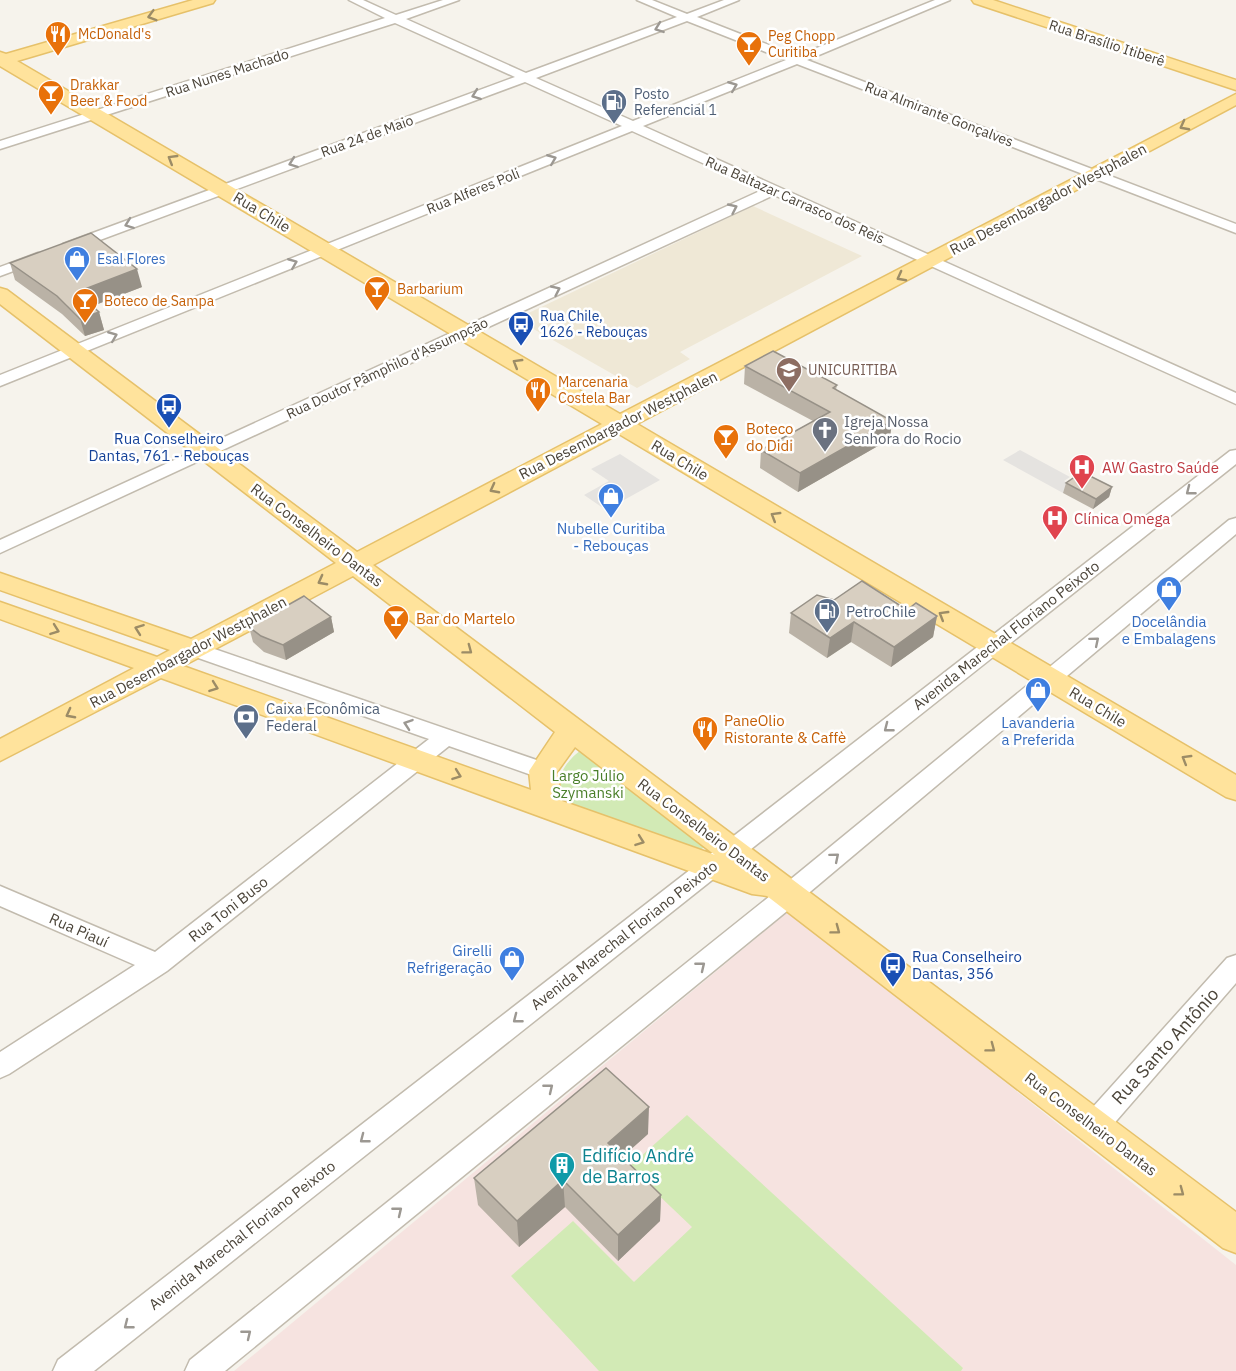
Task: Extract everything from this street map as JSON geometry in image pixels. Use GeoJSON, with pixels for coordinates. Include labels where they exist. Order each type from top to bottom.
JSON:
{"type":"FeatureCollection","features":[{"type":"Feature","properties":{"kind":"main road"},"geometry":{"type":"LineString","coordinates":[[1,59],[208,0]]}},
{"type":"Feature","properties":{"kind":"main road","name":"Rua Brasílio Itiberê"},"geometry":{"type":"LineString","coordinates":[[979,0],[1236,85]]}},
{"type":"Feature","properties":{"kind":"main road","name":"Rua Chile"},"geometry":{"type":"LineString","coordinates":[[1,59],[1236,789]]}},
{"type":"Feature","properties":{"kind":"main road","name":"Rua Desembargador Westphalen"},"geometry":{"type":"LineString","coordinates":[[0,751],[1236,99]]}},
{"type":"Feature","properties":{"kind":"main road","name":"Rua Conselheiro Dantas"},"geometry":{"type":"LineString","coordinates":[[0,294],[572,730],[722,858],[789,895],[1236,1235]]}},
{"type":"Feature","properties":{"kind":"main road"},"geometry":{"type":"LineString","coordinates":[[0,581],[194,649]]}},
{"type":"Feature","properties":{"kind":"main road"},"geometry":{"type":"LineString","coordinates":[[3,611],[30,591]]}},
{"type":"Feature","properties":{"kind":"main road"},"geometry":{"type":"LineString","coordinates":[[3,611],[548,808],[722,858]]}},
{"type":"Feature","properties":{"kind":"main road"},"geometry":{"type":"LineString","coordinates":[[548,808],[543,771],[572,730]]}},
{"type":"Feature","properties":{"kind":"street","name":"Rua Baltazar Carrasco dos Reis"},"geometry":{"type":"LineString","coordinates":[[354,0],[1236,399]]}},
{"type":"Feature","properties":{"kind":"street","name":"Rua Nunes Machado"},"geometry":{"type":"LineString","coordinates":[[0,145],[454,0]]}},
{"type":"Feature","properties":{"kind":"street","name":"Rua Almirante Gonçalves"},"geometry":{"type":"LineString","coordinates":[[642,0],[1236,229]]}},
{"type":"Feature","properties":{"kind":"street","name":"Rua 24 de Maio"},"geometry":{"type":"LineString","coordinates":[[0,272],[734,0]]}},
{"type":"Feature","properties":{"kind":"street","name":"Rua Alferes Poli"},"geometry":{"type":"LineString","coordinates":[[0,381],[945,0]]}},
{"type":"Feature","properties":{"kind":"street","name":"Rua Doutor Pâmphilo d'Assumpção"},"geometry":{"type":"LineString","coordinates":[[0,547],[773,190]]}},
{"type":"Feature","properties":{"kind":"street","name":"Avenida Marechal Floriano Peixoto"},"geometry":{"type":"LineString","coordinates":[[69,1371],[1236,455]]}},
{"type":"Feature","properties":{"kind":"street"},"geometry":{"type":"LineString","coordinates":[[201,1371],[789,895],[1236,524]]}},
{"type":"Feature","properties":{"kind":"street"},"geometry":{"type":"LineString","coordinates":[[194,649],[543,771]]}},
{"type":"Feature","properties":{"kind":"street","name":"Rua Toni Buso"},"geometry":{"type":"LineString","coordinates":[[0,1066],[158,964],[418,761],[445,737]]}},
{"type":"Feature","properties":{"kind":"street","name":"Rua Piauí"},"geometry":{"type":"LineString","coordinates":[[0,896],[158,964]]}},
{"type":"Feature","properties":{"kind":"street","name":"Rua Santo Antônio"},"geometry":{"type":"LineString","coordinates":[[1094,1126],[1236,966]]}},
{"type":"Feature","properties":{"kind":"shaded area"},"geometry":{"type":"Polygon","coordinates":[[[753,206],[862,256],[680,352],[690,359],[637,388],[516,319],[753,206]]]}},
{"type":"Feature","properties":{"kind":"shaded area"},"geometry":{"type":"Polygon","coordinates":[[[1020,450],[1070,477],[1064,481],[1074,486],[1063,493],[1003,460],[1020,450]]]}},
{"type":"Feature","properties":{"kind":"shaded area"},"geometry":{"type":"Polygon","coordinates":[[[620,454],[660,480],[606,510],[584,495],[609,481],[591,469],[620,454]]]}},
{"type":"Feature","properties":{"kind":"shaded area"},"geometry":{"type":"Polygon","coordinates":[[[789,911],[1236,1265],[1236,1371],[234,1371],[789,911]]]}},
{"type":"Feature","properties":{"kind":"green space","name":"Largo Júlio Szymanski"},"geometry":{"type":"Polygon","coordinates":[[[582,749],[708,845],[700,850],[568,803],[563,795],[560,780],[565,767],[582,749]]]}},
{"type":"Feature","properties":{"kind":"green space"},"geometry":{"type":"Polygon","coordinates":[[[687,1115],[963,1368],[961,1371],[599,1371],[511,1276],[573,1221],[634,1282],[692,1227],[629,1167],[687,1115]]]}},
{"type":"Feature","properties":{"kind":"building"},"geometry":{"type":"Polygon","coordinates":[[[91,233],[137,269],[77,292],[99,312],[80,319],[57,296],[10,263],[91,233]]]}},
{"type":"Feature","properties":{"kind":"building"},"geometry":{"type":"Polygon","coordinates":[[[773,351],[837,385],[833,388],[892,421],[800,473],[761,450],[830,412],[745,366],[773,351]]]}},
{"type":"Feature","properties":{"kind":"building"},"geometry":{"type":"Polygon","coordinates":[[[1082,472],[1112,487],[1096,499],[1066,483],[1082,472]]]}},
{"type":"Feature","properties":{"kind":"building"},"geometry":{"type":"Polygon","coordinates":[[[862,581],[907,610],[916,603],[937,616],[894,647],[854,622],[830,638],[791,613],[817,595],[834,600],[862,581]]]}},
{"type":"Feature","properties":{"kind":"building"},"geometry":{"type":"Polygon","coordinates":[[[304,596],[331,617],[283,645],[261,636],[249,627],[304,596]]]}},
{"type":"Feature","properties":{"kind":"building","name":"Edifício André de Barros"},"geometry":{"type":"Polygon","coordinates":[[[606,1068],[649,1107],[608,1143],[661,1195],[618,1235],[563,1180],[517,1221],[474,1178],[606,1068]]]}},
{"type":"Feature","properties":{"kind":"place","name":"McDonald's"},"geometry":{"type":"Point","coordinates":[58,57]}},
{"type":"Feature","properties":{"kind":"place","name":"Peg Chopp Curitiba"},"geometry":{"type":"Point","coordinates":[749,67]}},
{"type":"Feature","properties":{"kind":"place","name":"Drakkar Beer & Food"},"geometry":{"type":"Point","coordinates":[51,116]}},
{"type":"Feature","properties":{"kind":"place","name":"Posto Referencial 1"},"geometry":{"type":"Point","coordinates":[614,125]}},
{"type":"Feature","properties":{"kind":"place","name":"Esal Flores"},"geometry":{"type":"Point","coordinates":[77,282]}},
{"type":"Feature","properties":{"kind":"place","name":"Barbarium"},"geometry":{"type":"Point","coordinates":[377,312]}},
{"type":"Feature","properties":{"kind":"place","name":"Boteco de Sampa"},"geometry":{"type":"Point","coordinates":[85,324]}},
{"type":"Feature","properties":{"kind":"place","name":"Rua Chile, 1626 - Rebouças"},"geometry":{"type":"Point","coordinates":[521,347]}},
{"type":"Feature","properties":{"kind":"place","name":"UNICURITIBA"},"geometry":{"type":"Point","coordinates":[789,393]}},
{"type":"Feature","properties":{"kind":"place","name":"Marcenaria Costela Bar"},"geometry":{"type":"Point","coordinates":[538,413]}},
{"type":"Feature","properties":{"kind":"place","name":"Rua Conselheiro Dantas, 761 - Rebouças"},"geometry":{"type":"Point","coordinates":[169,429]}},
{"type":"Feature","properties":{"kind":"place","name":"Igreja Nossa Senhora do Rocio"},"geometry":{"type":"Point","coordinates":[825,453]}},
{"type":"Feature","properties":{"kind":"place","name":"Boteco do Didi"},"geometry":{"type":"Point","coordinates":[726,460]}},
{"type":"Feature","properties":{"kind":"place","name":"AW Gastro Saúde"},"geometry":{"type":"Point","coordinates":[1082,490]}},
{"type":"Feature","properties":{"kind":"place","name":"Nubelle Curitiba - Rebouças"},"geometry":{"type":"Point","coordinates":[611,519]}},
{"type":"Feature","properties":{"kind":"place","name":"Clínica Omega"},"geometry":{"type":"Point","coordinates":[1055,541]}},
{"type":"Feature","properties":{"kind":"place","name":"Docelândia e Embalagens"},"geometry":{"type":"Point","coordinates":[1169,612]}},
{"type":"Feature","properties":{"kind":"place","name":"PetroChile"},"geometry":{"type":"Point","coordinates":[827,634]}},
{"type":"Feature","properties":{"kind":"place","name":"Bar do Martelo"},"geometry":{"type":"Point","coordinates":[396,641]}},
{"type":"Feature","properties":{"kind":"place","name":"Lavanderia a Preferida"},"geometry":{"type":"Point","coordinates":[1038,713]}},
{"type":"Feature","properties":{"kind":"place","name":"Caixa Econômica Federal"},"geometry":{"type":"Point","coordinates":[246,740]}},
{"type":"Feature","properties":{"kind":"place","name":"PaneOlio Ristorante & Caffè"},"geometry":{"type":"Point","coordinates":[705,752]}},
{"type":"Feature","properties":{"kind":"place","name":"Girelli Refrigeração"},"geometry":{"type":"Point","coordinates":[512,982]}},
{"type":"Feature","properties":{"kind":"place","name":"Rua Conselheiro Dantas, 356"},"geometry":{"type":"Point","coordinates":[893,988]}},
{"type":"Feature","properties":{"kind":"place","name":"Edifício André de Barros"},"geometry":{"type":"Point","coordinates":[562,1188]}}]}
